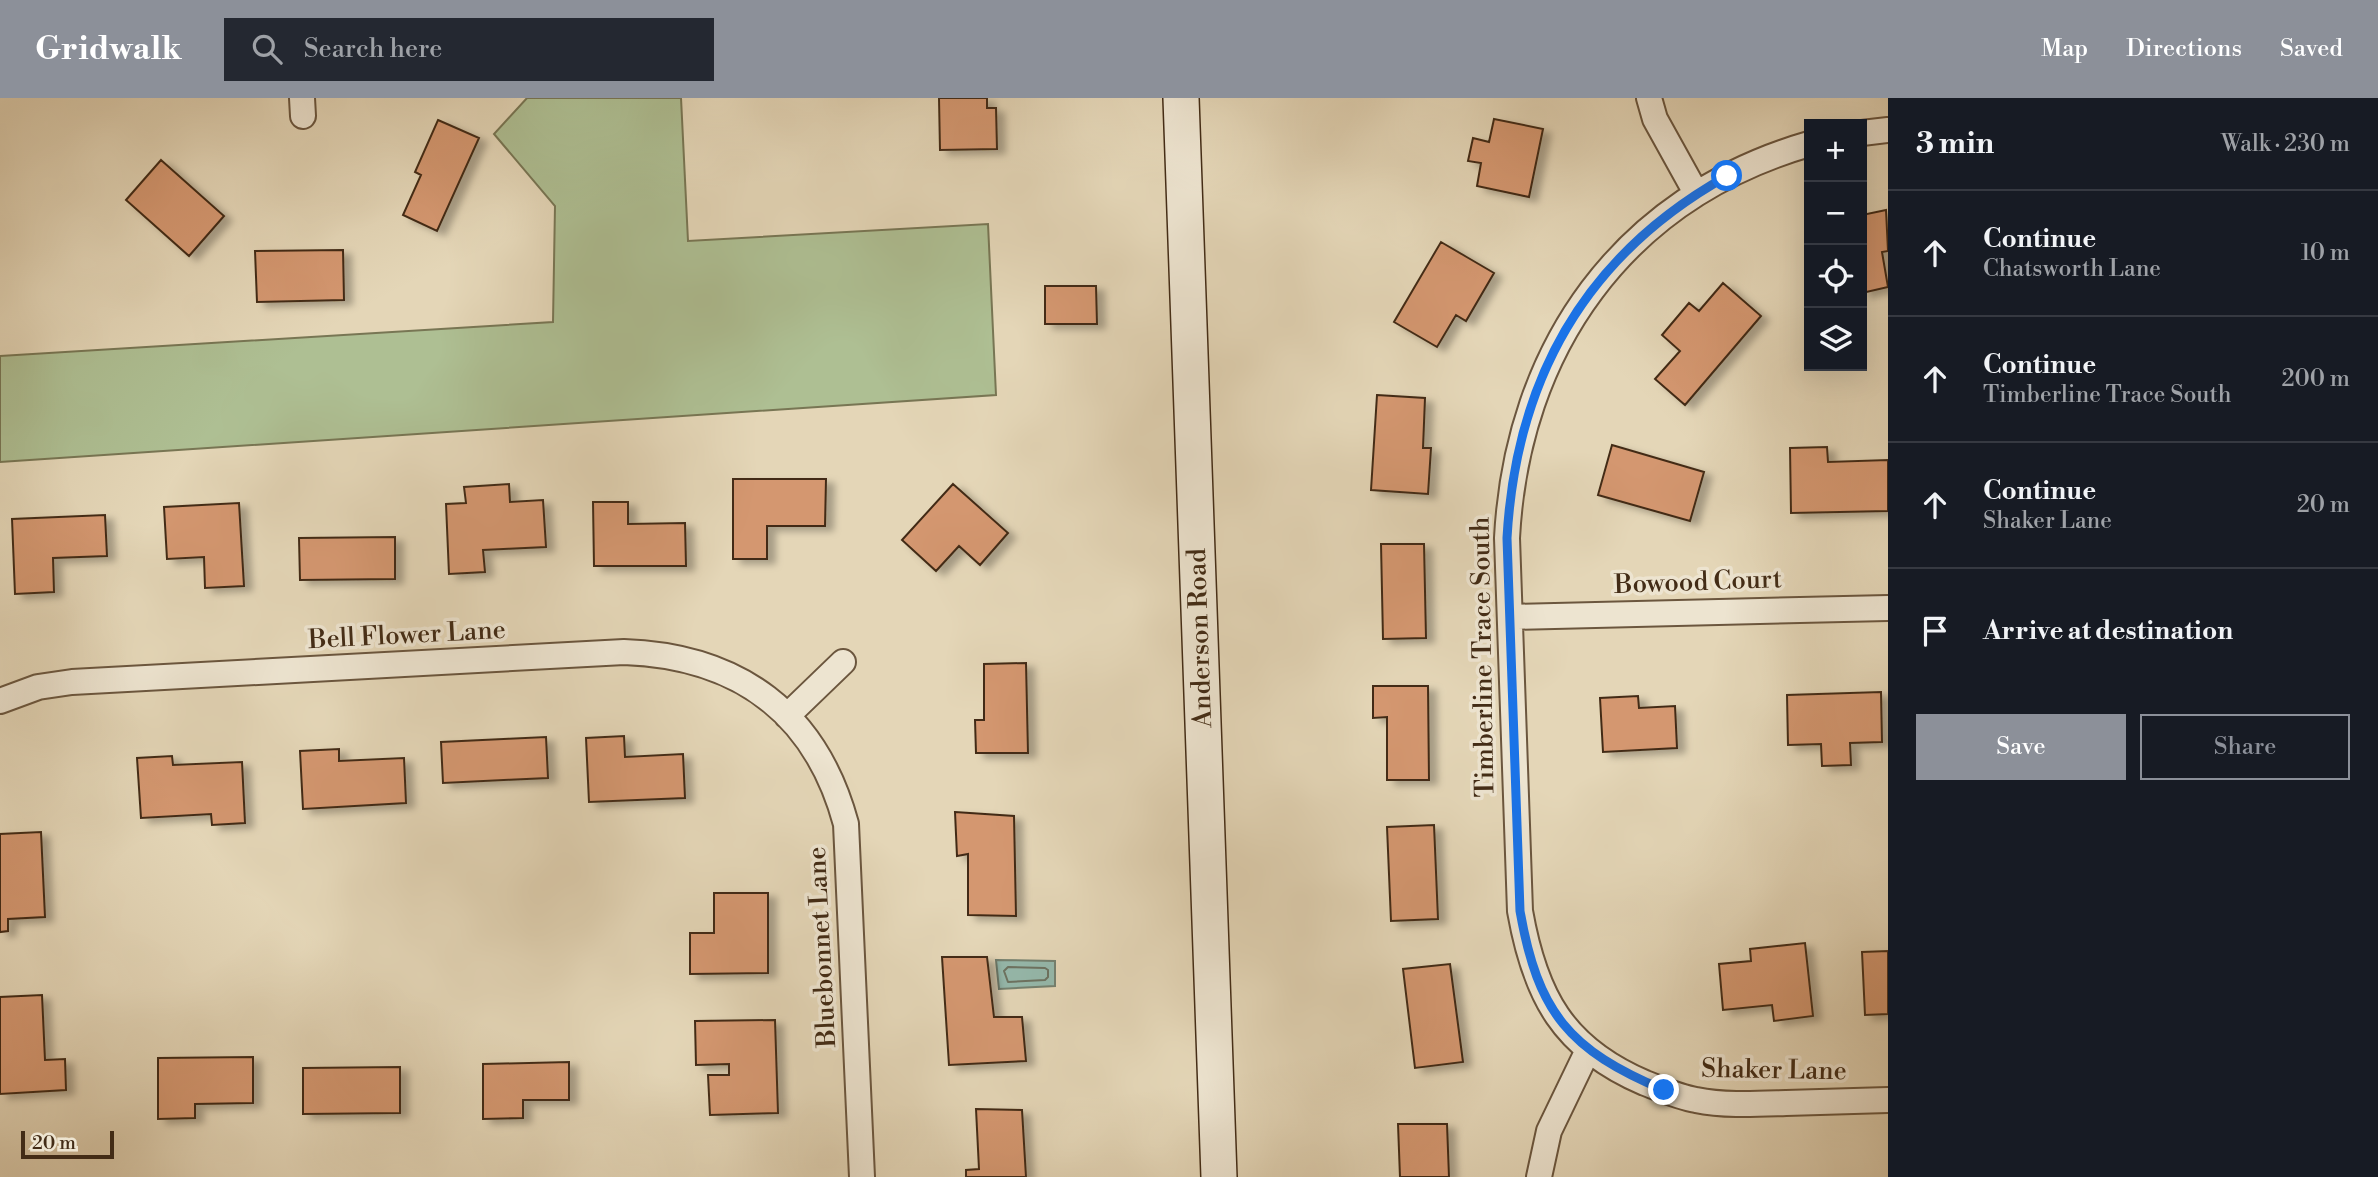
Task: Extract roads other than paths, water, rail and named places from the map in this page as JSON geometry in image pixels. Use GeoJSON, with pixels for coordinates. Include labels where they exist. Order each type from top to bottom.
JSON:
{"type":"FeatureCollection","features":[{"type":"Feature","properties":{"kind":"street","name":"Anderson Road"},"geometry":{"type":"LineString","coordinates":[[1181,98],[1219,1177]]}},
{"type":"Feature","properties":{"kind":"street"},"geometry":{"type":"LineString","coordinates":[[1649,98],[1655,119],[1696,193]]}},
{"type":"Feature","properties":{"kind":"street"},"geometry":{"type":"LineString","coordinates":[[1867,132],[1888,130]]}},
{"type":"Feature","properties":{"kind":"street","name":"Timberline Trace South"},"geometry":{"type":"LineString","coordinates":[[1588,1050],[1554,1012],[1536,978],[1520,911],[1507,538],[1515,465],[1525,424],[1551,355],[1571,318],[1598,281],[1641,236],[1696,193],[1772,155],[1804,145]]}},
{"type":"Feature","properties":{"kind":"street","name":"Bowood Court"},"geometry":{"type":"LineString","coordinates":[[1510,617],[1888,608]]}},
{"type":"Feature","properties":{"kind":"street","name":"Bell Flower Lane"},"geometry":{"type":"LineString","coordinates":[[0,701],[38,687],[72,682],[624,652],[646,653],[700,663],[734,677],[764,694],[793,721]]}},
{"type":"Feature","properties":{"kind":"street"},"geometry":{"type":"LineString","coordinates":[[793,721],[843,662]]}},
{"type":"Feature","properties":{"kind":"street","name":"Bluebonnet Lane"},"geometry":{"type":"LineString","coordinates":[[793,721],[819,756],[837,791],[846,824],[862,1177]]}},
{"type":"Feature","properties":{"kind":"street"},"geometry":{"type":"LineString","coordinates":[[1539,1177],[1549,1131],[1588,1050]]}},
{"type":"Feature","properties":{"kind":"street","name":"Shaker Lane"},"geometry":{"type":"LineString","coordinates":[[1588,1050],[1634,1078],[1695,1100],[1763,1104],[1888,1100]]}},
{"type":"Feature","properties":{"kind":"water"},"geometry":{"type":"Polygon","coordinates":[[[996,960],[1055,961],[1055,986],[999,989],[996,960]]]}}]}
